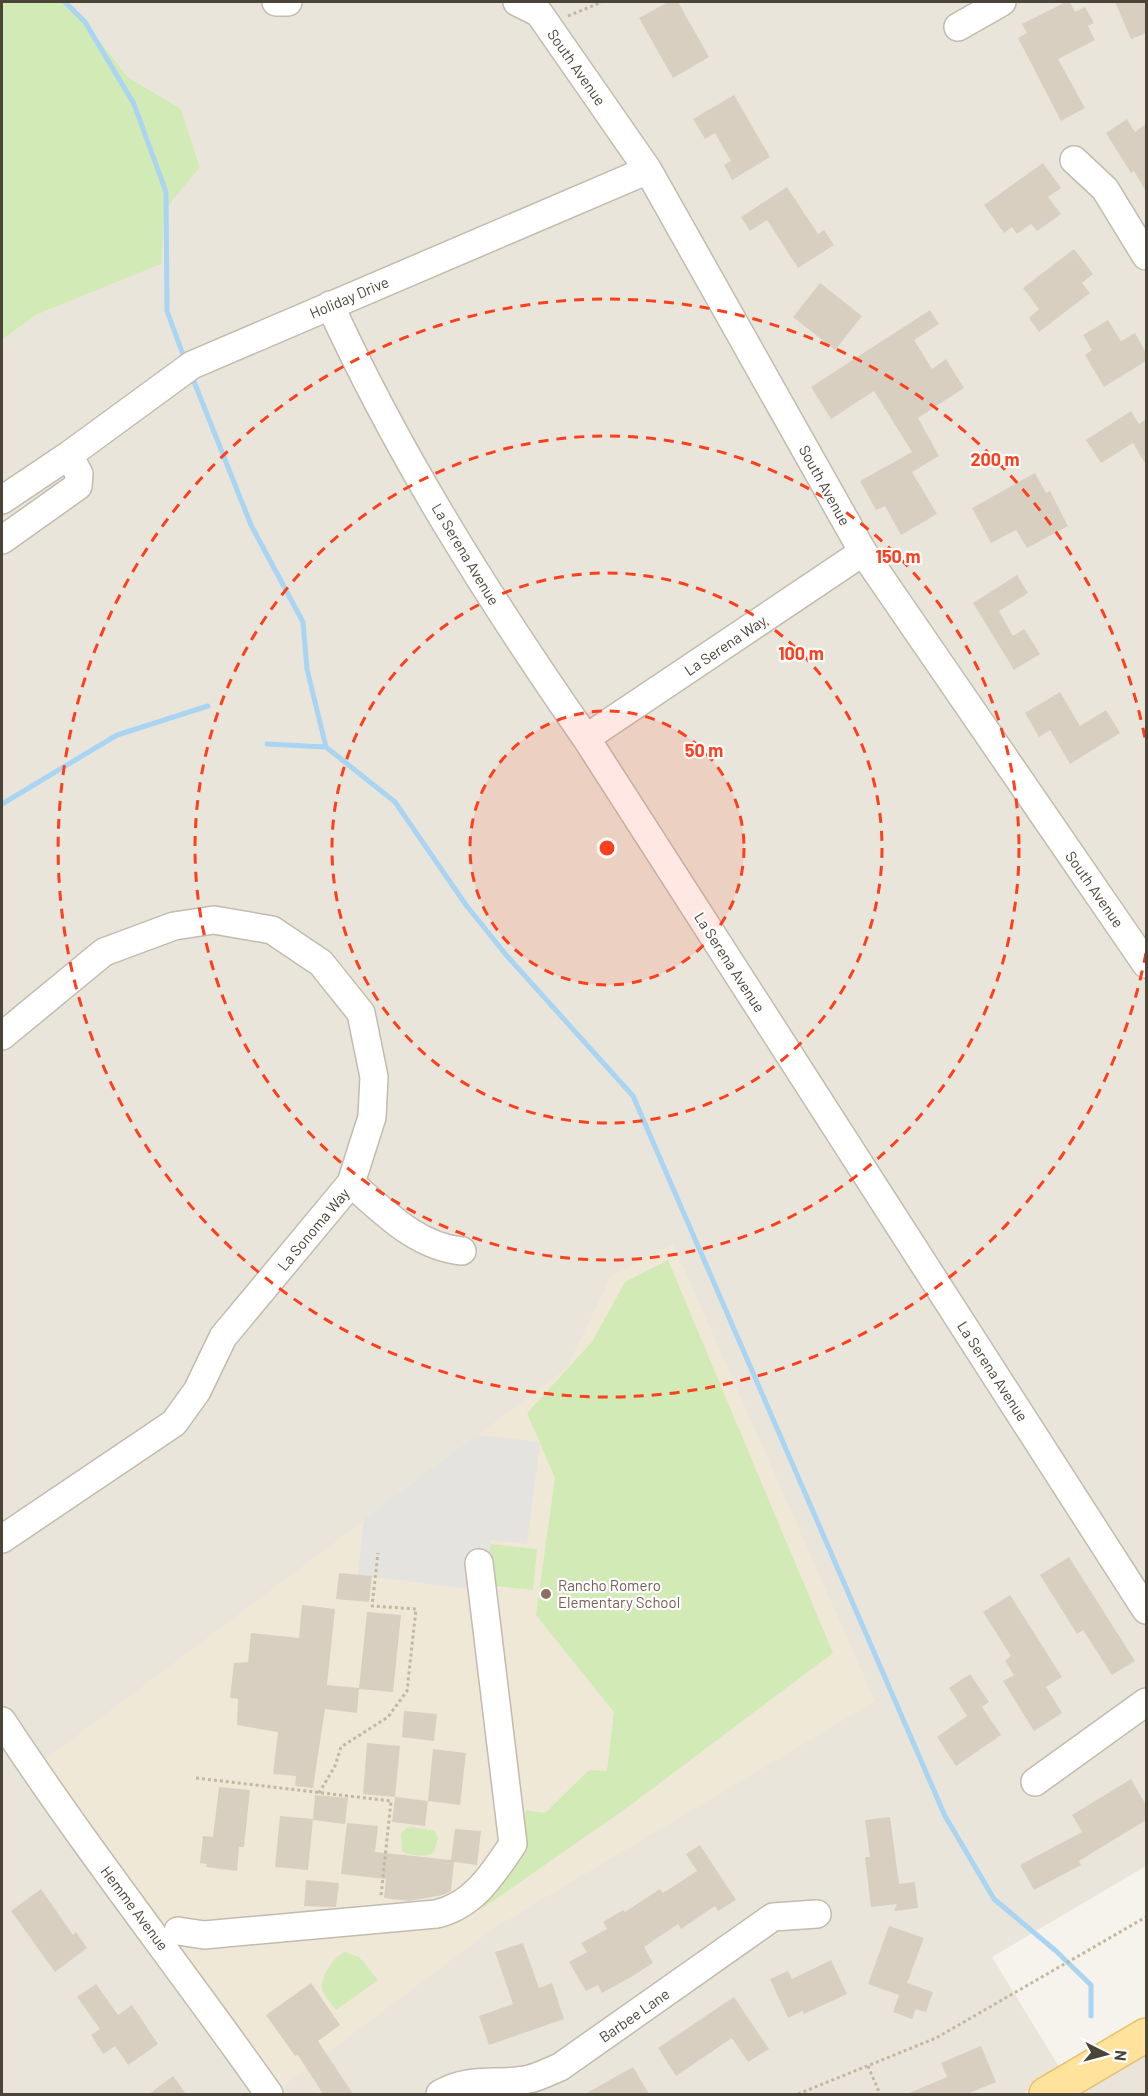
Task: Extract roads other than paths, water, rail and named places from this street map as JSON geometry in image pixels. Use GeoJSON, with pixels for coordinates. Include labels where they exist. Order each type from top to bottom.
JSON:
{"type":"FeatureCollection","features":[{"type":"Feature","properties":{"kind":"main road"},"geometry":{"type":"LineString","coordinates":[[1046,2094],[1146,2035]]}},
{"type":"Feature","properties":{"kind":"street"},"geometry":{"type":"LineString","coordinates":[[276,2],[288,2]]}},
{"type":"Feature","properties":{"kind":"street","name":"South Avenue"},"geometry":{"type":"LineString","coordinates":[[517,2],[539,13],[648,170],[863,552],[1146,964]]}},
{"type":"Feature","properties":{"kind":"street"},"geometry":{"type":"LineString","coordinates":[[958,27],[1002,2]]}},
{"type":"Feature","properties":{"kind":"street"},"geometry":{"type":"LineString","coordinates":[[1074,160],[1105,189],[1146,256]]}},
{"type":"Feature","properties":{"kind":"street","name":"Holiday Drive"},"geometry":{"type":"LineString","coordinates":[[2,500],[69,455],[187,367],[648,170]]}},
{"type":"Feature","properties":{"kind":"street","name":"La Serena Avenue"},"geometry":{"type":"LineString","coordinates":[[330,305],[367,384],[509,627],[586,738],[1146,1610]]}},
{"type":"Feature","properties":{"kind":"street"},"geometry":{"type":"LineString","coordinates":[[2,540],[78,486],[79,474],[69,455]]}},
{"type":"Feature","properties":{"kind":"street","name":"La Serena Way"},"geometry":{"type":"LineString","coordinates":[[586,738],[863,552]]}},
{"type":"Feature","properties":{"kind":"street","name":"La Sonoma Way"},"geometry":{"type":"LineString","coordinates":[[2,1036],[104,952],[174,926],[214,920],[272,930],[321,963],[361,1013],[375,1077],[372,1117],[351,1183],[223,1337],[197,1390],[174,1423],[2,1539]]}},
{"type":"Feature","properties":{"kind":"street"},"geometry":{"type":"LineString","coordinates":[[351,1183],[419,1239],[440,1249],[462,1251]]}},
{"type":"Feature","properties":{"kind":"street"},"geometry":{"type":"LineString","coordinates":[[178,1931],[204,1935],[452,1911],[469,1900],[484,1884],[513,1844],[478,1563]]}},
{"type":"Feature","properties":{"kind":"street"},"geometry":{"type":"LineString","coordinates":[[1035,1782],[1146,1702]]}},
{"type":"Feature","properties":{"kind":"street","name":"Hemme Avenue"},"geometry":{"type":"LineString","coordinates":[[2,1721],[68,1821],[176,1963],[269,2094]]}},
{"type":"Feature","properties":{"kind":"street","name":"Barbee Lane"},"geometry":{"type":"LineString","coordinates":[[440,2094],[448,2089],[489,2080],[528,2079],[560,2067],[773,1917],[817,1914]]}},
{"type":"Feature","properties":{"kind":"waterway"},"geometry":{"type":"LineString","coordinates":[[65,2],[85,22],[134,104],[166,192],[167,311],[185,360]]}},
{"type":"Feature","properties":{"kind":"waterway"},"geometry":{"type":"LineString","coordinates":[[191,374],[251,525],[303,622],[307,669],[326,747]]}},
{"type":"Feature","properties":{"kind":"waterway"},"geometry":{"type":"LineString","coordinates":[[2,804],[117,735],[208,706]]}},
{"type":"Feature","properties":{"kind":"waterway"},"geometry":{"type":"LineString","coordinates":[[267,744],[326,747],[395,802],[466,905],[507,956],[633,1096],[945,1816],[994,1899],[1056,1951],[1091,1985],[1091,2016]]}},
{"type":"Feature","properties":{"kind":"place","name":"Rancho Romero Elementary School"},"geometry":{"type":"Point","coordinates":[546,1594]}}]}
